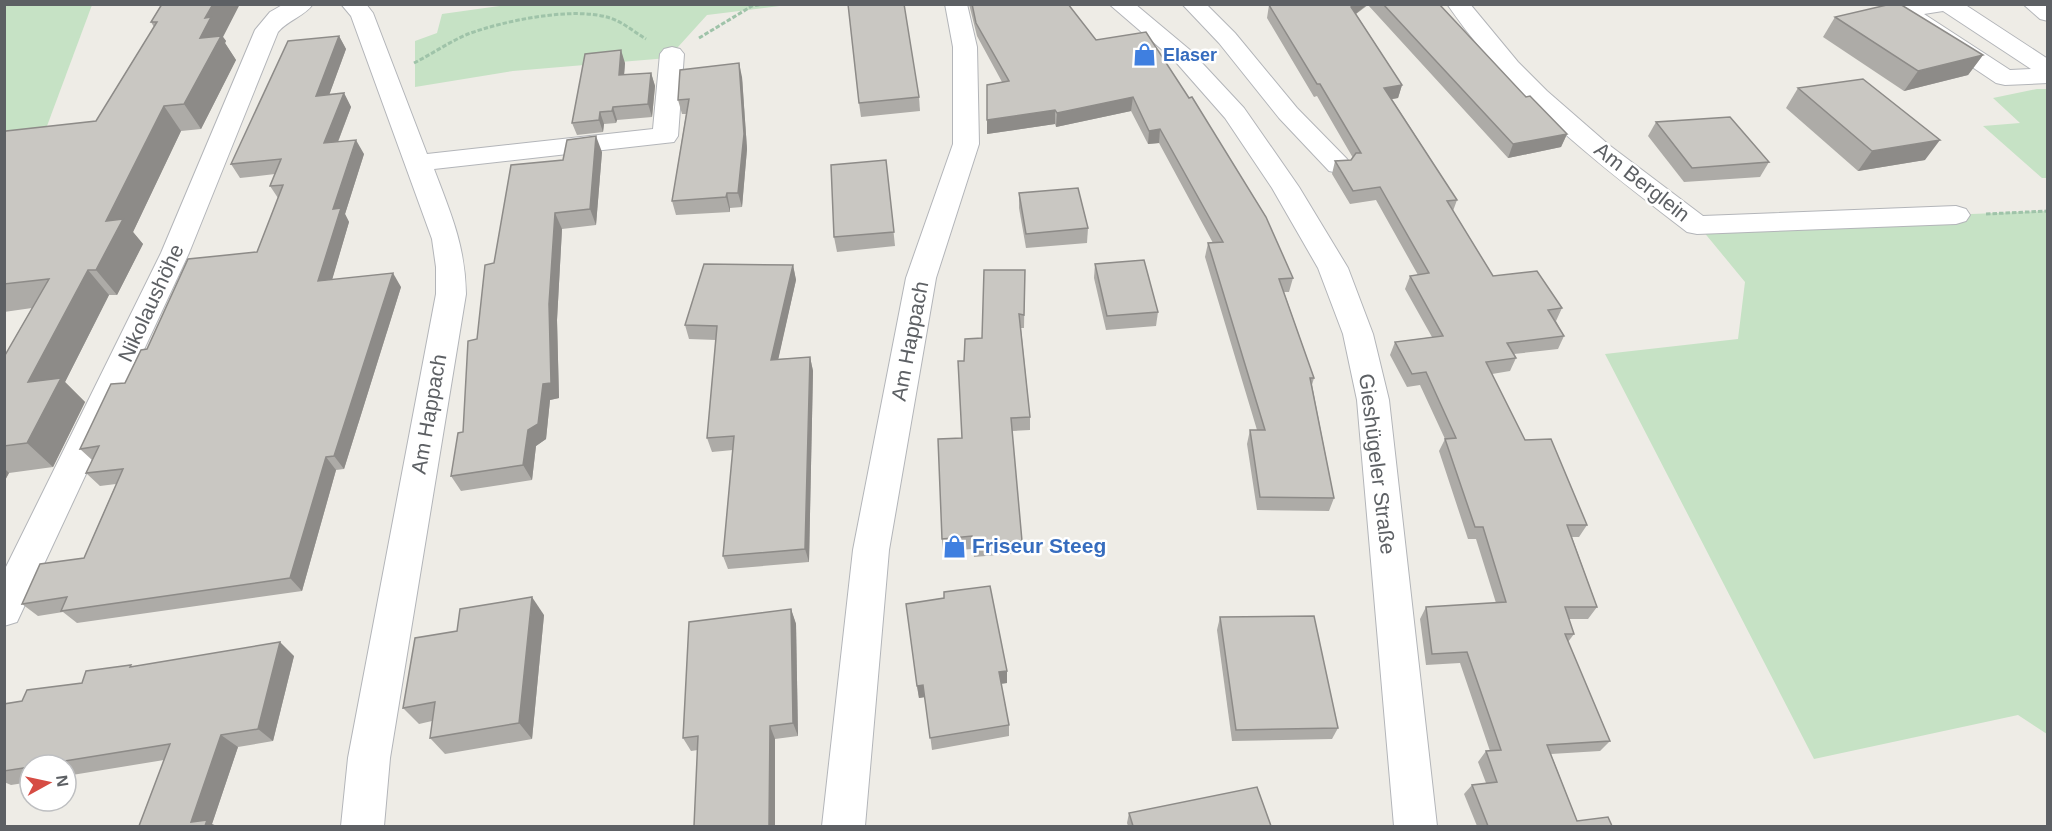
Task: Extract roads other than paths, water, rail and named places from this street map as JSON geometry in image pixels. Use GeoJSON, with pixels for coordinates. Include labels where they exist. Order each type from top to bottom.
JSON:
{"type":"FeatureCollection","features":[{"type":"Feature","properties":{"kind":"street","name":"Nikolaushöhe"},"geometry":{"type":"LineString","coordinates":[[4,610],[175,253],[267,30],[278,17],[302,4]]}},
{"type":"Feature","properties":{"kind":"street","name":"Am Happach"},"geometry":{"type":"LineString","coordinates":[[843,826],[871,550],[921,278],[966,144],[965,47],[956,4]]}},
{"type":"Feature","properties":{"kind":"street"},"geometry":{"type":"LineString","coordinates":[[1193,4],[1227,39],[1288,113],[1338,165]]}},
{"type":"Feature","properties":{"kind":"street","name":"Am Berglein"},"geometry":{"type":"LineString","coordinates":[[1458,4],[1494,53],[1532,92],[1585,138],[1697,225],[1956,215]]}},
{"type":"Feature","properties":{"kind":"street"},"geometry":{"type":"LineString","coordinates":[[1942,4],[1904,11],[2005,78],[2048,76]]}},
{"type":"Feature","properties":{"kind":"street"},"geometry":{"type":"LineString","coordinates":[[1948,4],[2048,70]]}},
{"type":"Feature","properties":{"kind":"street"},"geometry":{"type":"LineString","coordinates":[[2034,4],[2048,14]]}},
{"type":"Feature","properties":{"kind":"street","name":"Am Happach"},"geometry":{"type":"LineString","coordinates":[[363,826],[369,758],[451,294],[451,267],[446,239],[417,163],[364,7]]}},
{"type":"Feature","properties":{"kind":"street","name":"Gieshügeler Straße"},"geometry":{"type":"LineString","coordinates":[[1137,8],[1235,113],[1285,187],[1333,268],[1358,334],[1373,400],[1416,826]]}},
{"type":"Feature","properties":{"kind":"street"},"geometry":{"type":"LineString","coordinates":[[417,163],[665,136],[672,54]]}},
{"type":"Feature","properties":{"kind":"place","name":"Elaser"},"geometry":{"type":"Point","coordinates":[1145,55]}},
{"type":"Feature","properties":{"kind":"place","name":"Friseur Steeg"},"geometry":{"type":"Point","coordinates":[954,546]}}]}
